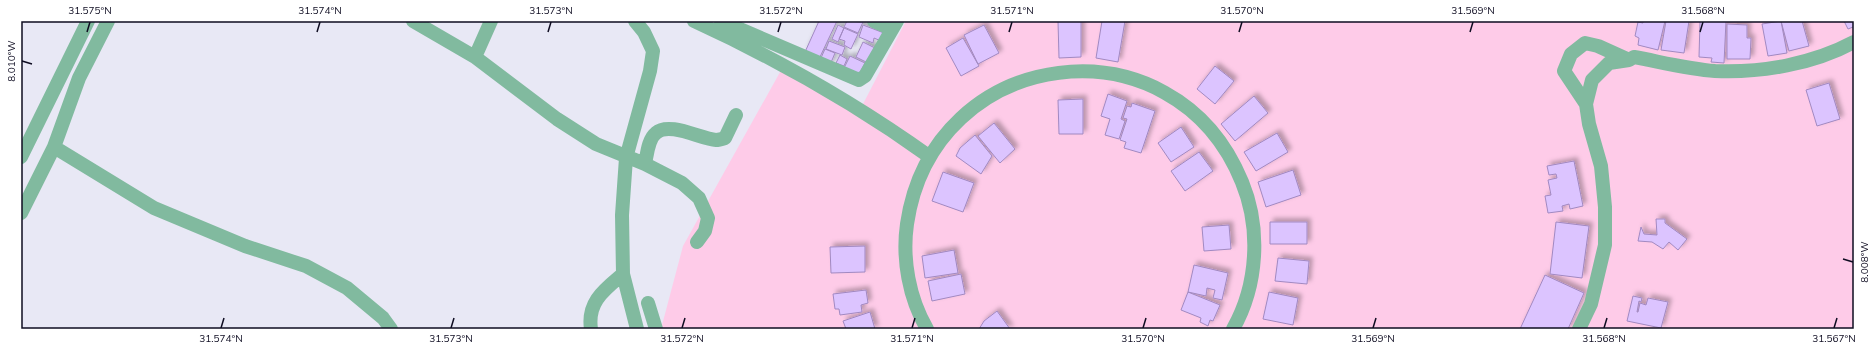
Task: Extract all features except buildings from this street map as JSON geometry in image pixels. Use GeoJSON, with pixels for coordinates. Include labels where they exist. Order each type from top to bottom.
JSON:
{"type":"FeatureCollection","features":[{"type":"Feature","properties":{"kind":"street"},"geometry":{"type":"LineString","coordinates":[[21,156],[88,21]]}},
{"type":"Feature","properties":{"kind":"street"},"geometry":{"type":"LineString","coordinates":[[21,213],[54,147],[79,78],[108,21]]}},
{"type":"Feature","properties":{"kind":"street"},"geometry":{"type":"LineString","coordinates":[[413,21],[475,57],[556,119],[596,144],[626,158],[645,164],[682,184],[699,198],[708,218],[704,231],[697,242]]}},
{"type":"Feature","properties":{"kind":"street"},"geometry":{"type":"LineString","coordinates":[[475,57],[491,21]]}},
{"type":"Feature","properties":{"kind":"street"},"geometry":{"type":"LineString","coordinates":[[635,21],[644,32],[653,51],[650,70],[626,158],[622,214],[623,274],[637,329]]}},
{"type":"Feature","properties":{"kind":"street"},"geometry":{"type":"LineString","coordinates":[[694,21],[797,73],[884,125],[930,157]]}},
{"type":"Feature","properties":{"kind":"street"},"geometry":{"type":"LineString","coordinates":[[721,21],[740,25],[859,80],[865,76],[894,25],[874,21]]}},
{"type":"Feature","properties":{"kind":"street"},"geometry":{"type":"LineString","coordinates":[[1579,329],[1591,304],[1605,245],[1605,207],[1601,166],[1589,124],[1586,104],[1592,80],[1608,63],[1629,60],[1634,57],[1715,71],[1778,68],[1838,50],[1854,42]]}},
{"type":"Feature","properties":{"kind":"street"},"geometry":{"type":"LineString","coordinates":[[1586,104],[1564,71],[1571,54],[1585,43],[1598,46],[1629,60]]}},
{"type":"Feature","properties":{"kind":"street"},"geometry":{"type":"LineString","coordinates":[[927,329],[916,306],[911,288],[906,249],[906,230],[912,198],[921,174],[930,157],[945,135],[964,115],[985,99],[1008,86],[1033,77],[1059,72],[1086,71],[1112,74],[1138,80],[1163,91],[1185,105],[1214,133],[1236,166],[1246,191],[1252,217],[1255,244],[1253,270],[1247,296],[1233,329]]}},
{"type":"Feature","properties":{"kind":"street"},"geometry":{"type":"LineString","coordinates":[[645,164],[648,150],[655,133],[661,130],[675,130],[717,140],[725,138],[736,115]]}},
{"type":"Feature","properties":{"kind":"street"},"geometry":{"type":"LineString","coordinates":[[54,147],[154,208],[245,246],[306,266],[347,288],[382,318],[391,329]]}},
{"type":"Feature","properties":{"kind":"street"},"geometry":{"type":"LineString","coordinates":[[591,329],[589,318],[599,295],[623,274]]}},
{"type":"Feature","properties":{"kind":"street"},"geometry":{"type":"LineString","coordinates":[[648,303],[656,329]]}},
{"type":"Feature","properties":{"kind":"shaded area"},"geometry":{"type":"Polygon","coordinates":[[[906,21],[1854,21],[1854,329],[661,329],[683,246],[784,65],[863,104],[906,21]]]}}]}
